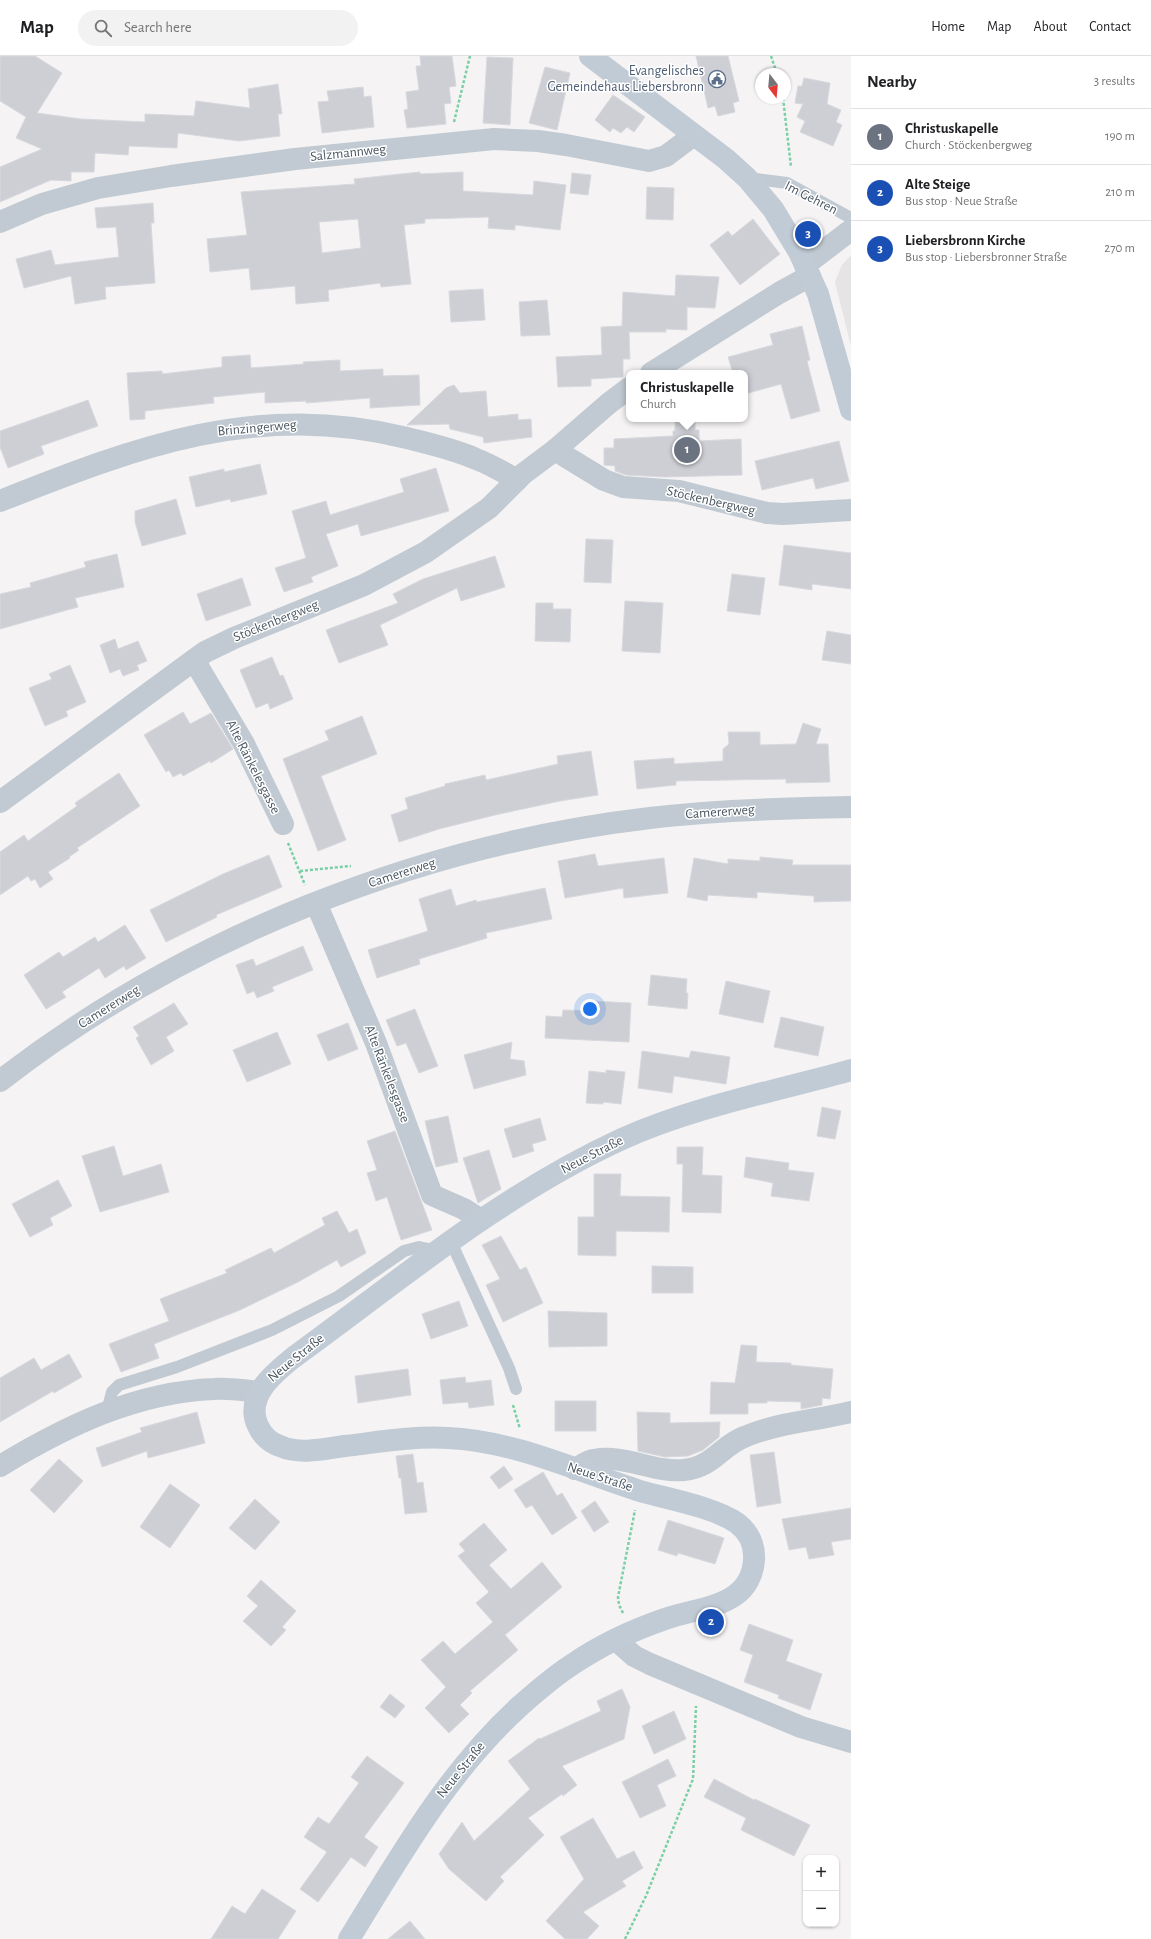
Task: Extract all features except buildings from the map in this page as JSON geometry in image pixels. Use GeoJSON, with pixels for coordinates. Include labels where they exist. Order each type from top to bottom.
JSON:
{"type":"FeatureCollection","features":[{"type":"Feature","properties":{"kind":"street"},"geometry":{"type":"LineString","coordinates":[[590,56],[726,159],[747,178],[784,224],[808,270],[828,324],[851,410]]}},
{"type":"Feature","properties":{"kind":"street","name":"Salzmannweg"},"geometry":{"type":"LineString","coordinates":[[0,222],[42,204],[98,188],[185,174],[296,159],[494,139],[538,141],[649,161],[672,152],[694,135]]}},
{"type":"Feature","properties":{"kind":"street","name":"Im Gehren"},"geometry":{"type":"LineString","coordinates":[[808,270],[851,230]]}},
{"type":"Feature","properties":{"kind":"street"},"geometry":{"type":"LineString","coordinates":[[656,370],[779,293],[808,270]]}},
{"type":"Feature","properties":{"kind":"street","name":"Stöckenbergweg"},"geometry":{"type":"LineString","coordinates":[[0,802],[194,660],[218,645],[349,592],[411,561],[484,513],[516,480],[555,450],[626,390]]}},
{"type":"Feature","properties":{"kind":"street","name":"Brinzingerweg"},"geometry":{"type":"LineString","coordinates":[[0,501],[127,454],[181,438],[229,429],[283,424],[326,424],[394,435],[475,458],[516,480]]}},
{"type":"Feature","properties":{"kind":"street","name":"Stöckenbergweg"},"geometry":{"type":"LineString","coordinates":[[555,450],[604,480],[623,487],[683,492],[730,506],[767,514],[851,510]]}},
{"type":"Feature","properties":{"kind":"street","name":"Alte Ränkelesgasse"},"geometry":{"type":"LineString","coordinates":[[194,660],[244,744],[283,824]]}},
{"type":"Feature","properties":{"kind":"street","name":"Camererweg"},"geometry":{"type":"LineString","coordinates":[[0,1081],[67,1033],[161,976],[237,937],[292,911],[433,862],[499,845],[608,824],[649,818],[726,811],[851,807]]}},
{"type":"Feature","properties":{"kind":"street","name":"Alte Ränkelesgasse"},"geometry":{"type":"LineString","coordinates":[[316,903],[376,1043],[432,1194],[464,1209],[481,1220]]}},
{"type":"Feature","properties":{"kind":"street","name":"Neue Straße"},"geometry":{"type":"LineString","coordinates":[[349,1939],[432,1807],[452,1778],[479,1746],[547,1682],[575,1662],[624,1636],[667,1618],[729,1599],[745,1585],[752,1574],[754,1550],[750,1537],[735,1522],[712,1512],[640,1491],[526,1452],[489,1442],[448,1438],[401,1440],[312,1450],[286,1448],[272,1442],[261,1432],[257,1425],[254,1414],[260,1392],[271,1376],[294,1357],[444,1247],[528,1189],[567,1167],[641,1131],[732,1102],[851,1070]]}},
{"type":"Feature","properties":{"kind":"street"},"geometry":{"type":"LineString","coordinates":[[0,1466],[56,1434],[107,1412],[154,1398],[190,1391],[222,1389],[260,1392]]}},
{"type":"Feature","properties":{"kind":"street"},"geometry":{"type":"LineString","coordinates":[[575,1470],[589,1461],[603,1459],[673,1470],[692,1469],[715,1458],[735,1441],[761,1430],[783,1424],[851,1412]]}},
{"type":"Feature","properties":{"kind":"street"},"geometry":{"type":"LineString","coordinates":[[624,1636],[642,1660],[801,1727],[851,1742]]}},
{"type":"Feature","properties":{"kind":"lane","name":"Im Gehren"},"geometry":{"type":"LineString","coordinates":[[747,178],[781,182],[793,186],[851,218]]}},
{"type":"Feature","properties":{"kind":"lane"},"geometry":{"type":"LineString","coordinates":[[107,1412],[112,1392],[119,1385],[177,1367],[272,1330],[339,1296],[404,1251],[419,1247],[444,1247],[509,1368],[516,1389]]}},
{"type":"Feature","properties":{"kind":"path"},"geometry":{"type":"LineString","coordinates":[[455,113],[470,56]]}},
{"type":"Feature","properties":{"kind":"path"},"geometry":{"type":"LineString","coordinates":[[771,56],[775,68]]}},
{"type":"Feature","properties":{"kind":"path"},"geometry":{"type":"LineString","coordinates":[[784,104],[793,186]]}},
{"type":"Feature","properties":{"kind":"path","name":"Alte Ränkelesgasse"},"geometry":{"type":"LineString","coordinates":[[283,824],[282,829],[302,878]]}},
{"type":"Feature","properties":{"kind":"path"},"geometry":{"type":"LineString","coordinates":[[300,871],[352,866],[359,870],[369,883]]}},
{"type":"Feature","properties":{"kind":"path"},"geometry":{"type":"LineString","coordinates":[[516,1389],[510,1395],[526,1452]]}},
{"type":"Feature","properties":{"kind":"path"},"geometry":{"type":"LineString","coordinates":[[624,1636],[618,1601],[640,1491]]}},
{"type":"Feature","properties":{"kind":"path"},"geometry":{"type":"LineString","coordinates":[[625,1939],[646,1896],[693,1779],[697,1684]]}},
{"type":"Feature","properties":{"kind":"shaded area"},"geometry":{"type":"Polygon","coordinates":[[[851,255],[851,346],[835,282],[842,265],[851,255]]]}},
{"type":"Feature","properties":{"kind":"place","name":"Evangelisches Gemeindehaus Liebersbronn"},"geometry":{"type":"Point","coordinates":[717,79]}},
{"type":"Feature","properties":{"kind":"place","name":"Liebersbronn Kirche"},"geometry":{"type":"Point","coordinates":[808,234]}},
{"type":"Feature","properties":{"kind":"place","name":"Christuskapelle"},"geometry":{"type":"Point","coordinates":[687,450]}},
{"type":"Feature","properties":{"kind":"place","name":"Alte Steige"},"geometry":{"type":"Point","coordinates":[711,1622]}}]}
